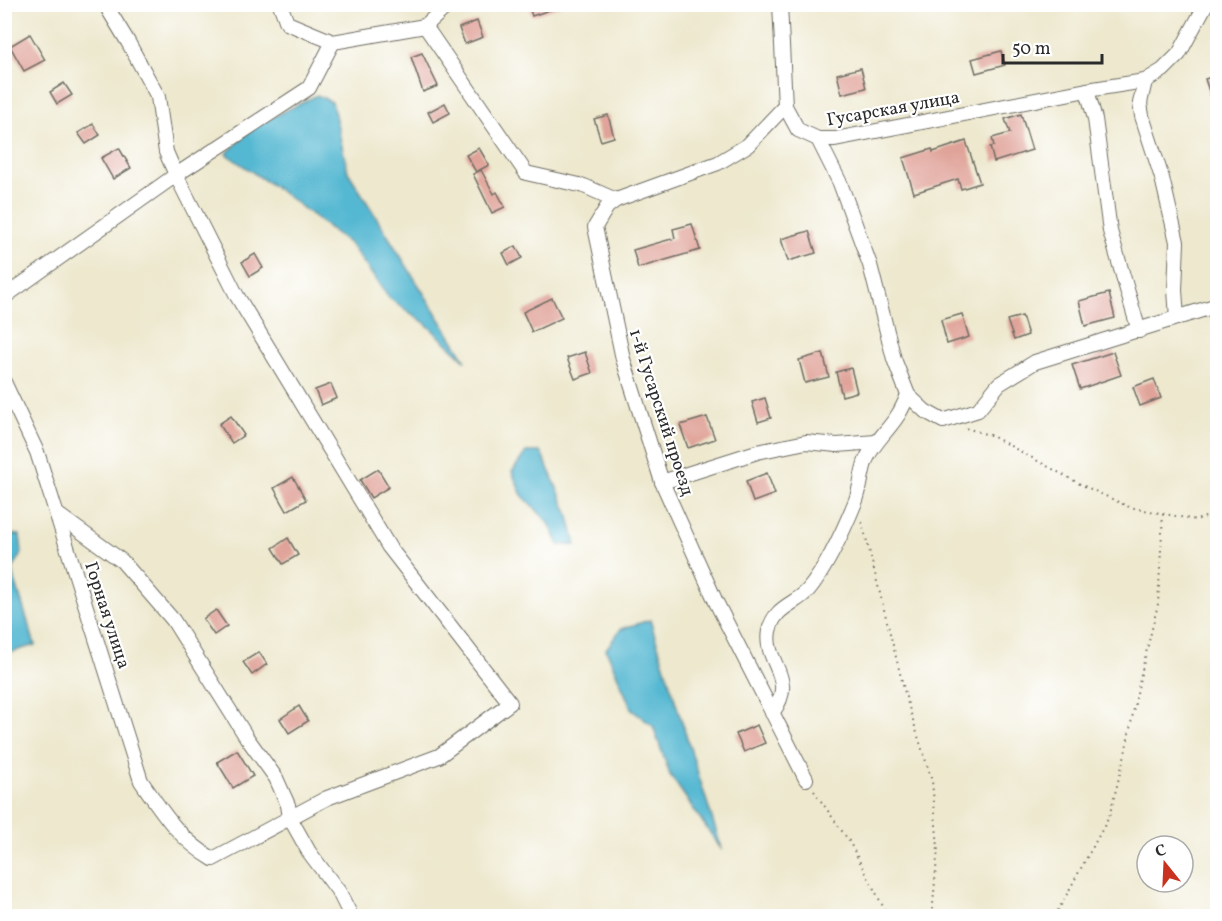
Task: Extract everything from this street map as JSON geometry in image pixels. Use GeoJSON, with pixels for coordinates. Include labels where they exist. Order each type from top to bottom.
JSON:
{"type":"FeatureCollection","features":[{"type":"Feature","properties":{"kind":"street"},"geometry":{"type":"LineString","coordinates":[[105,4],[158,98],[166,152],[237,296],[389,547],[510,703],[439,756],[327,798],[290,818]]}},
{"type":"Feature","properties":{"kind":"street"},"geometry":{"type":"LineString","coordinates":[[280,4],[287,23],[333,42],[425,26],[449,4]]}},
{"type":"Feature","properties":{"kind":"street"},"geometry":{"type":"LineString","coordinates":[[425,26],[526,173],[584,186],[616,200],[718,163],[748,145],[785,106],[780,4]]}},
{"type":"Feature","properties":{"kind":"street"},"geometry":{"type":"LineString","coordinates":[[1177,318],[1175,290],[1177,242],[1162,178],[1140,103],[1145,81],[1163,70],[1179,54],[1197,11],[1206,4]]}},
{"type":"Feature","properties":{"kind":"street"},"geometry":{"type":"LineString","coordinates":[[4,297],[176,175],[309,88],[333,42]]}},
{"type":"Feature","properties":{"kind":"street","name":"Гусарская улица"},"geometry":{"type":"LineString","coordinates":[[785,106],[798,129],[818,139],[846,136],[1145,81]]}},
{"type":"Feature","properties":{"kind":"street"},"geometry":{"type":"LineString","coordinates":[[1087,90],[1095,119],[1110,231],[1138,331]]}},
{"type":"Feature","properties":{"kind":"street"},"geometry":{"type":"LineString","coordinates":[[818,139],[840,183],[870,265],[894,359],[908,395],[925,411],[943,421],[978,411],[999,384],[1035,362],[1218,305]]}},
{"type":"Feature","properties":{"kind":"street","name":"1-й Гусарский проезд"},"geometry":{"type":"LineString","coordinates":[[616,200],[607,207],[595,227],[623,359],[662,482],[716,602],[806,779]]}},
{"type":"Feature","properties":{"kind":"street","name":"Горная улица"},"geometry":{"type":"LineString","coordinates":[[4,382],[37,453],[141,781],[165,817],[193,847],[213,859],[290,818]]}},
{"type":"Feature","properties":{"kind":"street"},"geometry":{"type":"LineString","coordinates":[[772,713],[781,701],[783,685],[771,648],[769,633],[774,617],[807,591],[825,564],[856,499],[866,459],[876,442],[897,416],[908,395]]}},
{"type":"Feature","properties":{"kind":"street"},"geometry":{"type":"LineString","coordinates":[[662,482],[757,452],[806,442],[837,446],[876,442]]}},
{"type":"Feature","properties":{"kind":"street"},"geometry":{"type":"LineString","coordinates":[[57,514],[122,561],[173,620],[247,738],[276,778],[288,805],[290,818],[309,852],[339,892],[351,916]]}},
{"type":"Feature","properties":{"kind":"path"},"geometry":{"type":"LineString","coordinates":[[943,421],[992,435],[1080,484],[1130,507],[1196,520],[1218,513]]}},
{"type":"Feature","properties":{"kind":"path"},"geometry":{"type":"LineString","coordinates":[[1055,916],[1109,817],[1158,604],[1163,514]]}},
{"type":"Feature","properties":{"kind":"path"},"geometry":{"type":"LineString","coordinates":[[862,521],[908,701],[932,781],[938,847],[932,916]]}},
{"type":"Feature","properties":{"kind":"path"},"geometry":{"type":"LineString","coordinates":[[806,779],[849,841],[888,916]]}},
{"type":"Feature","properties":{"kind":"water"},"geometry":{"type":"Polygon","coordinates":[[[317,95],[332,102],[348,172],[466,361],[425,323],[389,298],[351,245],[286,195],[226,154],[255,126],[317,95]]]}},
{"type":"Feature","properties":{"kind":"water"},"geometry":{"type":"Polygon","coordinates":[[[526,452],[541,452],[568,513],[576,545],[559,545],[549,523],[522,495],[512,472],[526,452]]]}},
{"type":"Feature","properties":{"kind":"water"},"geometry":{"type":"Polygon","coordinates":[[[5,534],[20,535],[22,552],[12,571],[35,645],[5,654],[5,534]]]}},
{"type":"Feature","properties":{"kind":"water"},"geometry":{"type":"Polygon","coordinates":[[[650,620],[722,850],[670,775],[653,726],[632,710],[606,649],[621,629],[650,620]]]}},
{"type":"Feature","properties":{"kind":"building"},"geometry":{"type":"Polygon","coordinates":[[[528,4],[561,4],[561,6],[532,16],[528,4]]]}},
{"type":"Feature","properties":{"kind":"building"},"geometry":{"type":"Polygon","coordinates":[[[477,21],[483,37],[465,44],[459,28],[477,21]]]}},
{"type":"Feature","properties":{"kind":"building"},"geometry":{"type":"Polygon","coordinates":[[[30,34],[45,60],[24,71],[10,46],[30,34]]]}},
{"type":"Feature","properties":{"kind":"building"},"geometry":{"type":"Polygon","coordinates":[[[1001,51],[1005,65],[976,73],[972,59],[1001,51]]]}},
{"type":"Feature","properties":{"kind":"building"},"geometry":{"type":"Polygon","coordinates":[[[422,53],[438,86],[423,92],[411,57],[422,53]]]}},
{"type":"Feature","properties":{"kind":"building"},"geometry":{"type":"Polygon","coordinates":[[[861,68],[866,88],[842,94],[837,74],[861,68]]]}},
{"type":"Feature","properties":{"kind":"building"},"geometry":{"type":"Polygon","coordinates":[[[1218,75],[1218,109],[1215,109],[1205,79],[1218,75]]]}},
{"type":"Feature","properties":{"kind":"building"},"geometry":{"type":"Polygon","coordinates":[[[64,83],[72,95],[57,104],[50,92],[64,83]]]}},
{"type":"Feature","properties":{"kind":"building"},"geometry":{"type":"Polygon","coordinates":[[[445,103],[450,113],[433,122],[428,112],[445,103]]]}},
{"type":"Feature","properties":{"kind":"building"},"geometry":{"type":"Polygon","coordinates":[[[1021,114],[1032,150],[994,162],[990,147],[994,146],[992,138],[1010,133],[1005,119],[1021,114]]]}},
{"type":"Feature","properties":{"kind":"building"},"geometry":{"type":"Polygon","coordinates":[[[608,115],[614,137],[601,141],[594,119],[608,115]]]}},
{"type":"Feature","properties":{"kind":"building"},"geometry":{"type":"Polygon","coordinates":[[[93,124],[100,135],[86,144],[78,133],[93,124]]]}},
{"type":"Feature","properties":{"kind":"building"},"geometry":{"type":"Polygon","coordinates":[[[966,141],[980,183],[961,189],[958,179],[914,193],[903,158],[932,149],[933,152],[966,141]]]}},
{"type":"Feature","properties":{"kind":"building"},"geometry":{"type":"Polygon","coordinates":[[[119,148],[131,168],[113,179],[101,158],[119,148]]]}},
{"type":"Feature","properties":{"kind":"building"},"geometry":{"type":"Polygon","coordinates":[[[479,148],[489,165],[476,172],[466,155],[479,148]]]}},
{"type":"Feature","properties":{"kind":"building"},"geometry":{"type":"Polygon","coordinates":[[[481,170],[494,194],[497,192],[505,207],[492,213],[473,174],[481,170]]]}},
{"type":"Feature","properties":{"kind":"building"},"geometry":{"type":"Polygon","coordinates":[[[692,224],[700,250],[638,268],[633,250],[675,238],[673,229],[692,224]]]}},
{"type":"Feature","properties":{"kind":"building"},"geometry":{"type":"Polygon","coordinates":[[[809,231],[816,253],[788,261],[781,239],[809,231]]]}},
{"type":"Feature","properties":{"kind":"building"},"geometry":{"type":"Polygon","coordinates":[[[516,246],[522,258],[509,265],[503,253],[516,246]]]}},
{"type":"Feature","properties":{"kind":"building"},"geometry":{"type":"Polygon","coordinates":[[[255,254],[263,268],[250,276],[242,262],[255,254]]]}},
{"type":"Feature","properties":{"kind":"building"},"geometry":{"type":"Polygon","coordinates":[[[1109,293],[1115,318],[1085,326],[1079,301],[1109,293]]]}},
{"type":"Feature","properties":{"kind":"building"},"geometry":{"type":"Polygon","coordinates":[[[552,298],[562,318],[532,332],[523,312],[552,298]]]}},
{"type":"Feature","properties":{"kind":"building"},"geometry":{"type":"Polygon","coordinates":[[[962,314],[969,337],[947,344],[941,320],[962,314]]]}},
{"type":"Feature","properties":{"kind":"building"},"geometry":{"type":"Polygon","coordinates":[[[1022,316],[1028,335],[1014,340],[1007,320],[1022,316]]]}},
{"type":"Feature","properties":{"kind":"building"},"geometry":{"type":"Polygon","coordinates":[[[585,352],[592,373],[575,379],[567,358],[585,352]]]}},
{"type":"Feature","properties":{"kind":"building"},"geometry":{"type":"Polygon","coordinates":[[[1113,352],[1121,375],[1080,389],[1072,365],[1113,352]]]}},
{"type":"Feature","properties":{"kind":"building"},"geometry":{"type":"Polygon","coordinates":[[[823,353],[829,377],[805,383],[799,360],[823,353]]]}},
{"type":"Feature","properties":{"kind":"building"},"geometry":{"type":"Polygon","coordinates":[[[851,368],[857,392],[842,396],[836,372],[851,368]]]}},
{"type":"Feature","properties":{"kind":"building"},"geometry":{"type":"Polygon","coordinates":[[[1154,379],[1161,398],[1140,406],[1133,387],[1154,379]]]}},
{"type":"Feature","properties":{"kind":"building"},"geometry":{"type":"Polygon","coordinates":[[[331,384],[337,398],[321,405],[315,390],[331,384]]]}},
{"type":"Feature","properties":{"kind":"building"},"geometry":{"type":"Polygon","coordinates":[[[765,398],[771,418],[758,422],[752,402],[765,398]]]}},
{"type":"Feature","properties":{"kind":"building"},"geometry":{"type":"Polygon","coordinates":[[[231,416],[244,435],[232,443],[219,424],[231,416]]]}},
{"type":"Feature","properties":{"kind":"building"},"geometry":{"type":"Polygon","coordinates":[[[707,417],[715,439],[688,448],[680,425],[707,417]]]}},
{"type":"Feature","properties":{"kind":"building"},"geometry":{"type":"Polygon","coordinates":[[[378,469],[389,487],[371,498],[360,480],[378,469]]]}},
{"type":"Feature","properties":{"kind":"building"},"geometry":{"type":"Polygon","coordinates":[[[767,473],[775,494],[753,502],[746,481],[767,473]]]}},
{"type":"Feature","properties":{"kind":"building"},"geometry":{"type":"Polygon","coordinates":[[[293,477],[306,500],[287,511],[274,488],[293,477]]]}},
{"type":"Feature","properties":{"kind":"building"},"geometry":{"type":"Polygon","coordinates":[[[288,538],[298,555],[283,564],[273,548],[288,538]]]}},
{"type":"Feature","properties":{"kind":"building"},"geometry":{"type":"Polygon","coordinates":[[[216,610],[227,626],[214,635],[203,619],[216,610]]]}},
{"type":"Feature","properties":{"kind":"building"},"geometry":{"type":"Polygon","coordinates":[[[259,652],[267,664],[252,675],[243,662],[259,652]]]}},
{"type":"Feature","properties":{"kind":"building"},"geometry":{"type":"Polygon","coordinates":[[[299,706],[308,721],[289,733],[280,719],[299,706]]]}},
{"type":"Feature","properties":{"kind":"building"},"geometry":{"type":"Polygon","coordinates":[[[757,725],[765,743],[744,752],[736,734],[757,725]]]}},
{"type":"Feature","properties":{"kind":"building"},"geometry":{"type":"Polygon","coordinates":[[[237,750],[253,776],[233,788],[217,762],[237,750]]]}}]}
